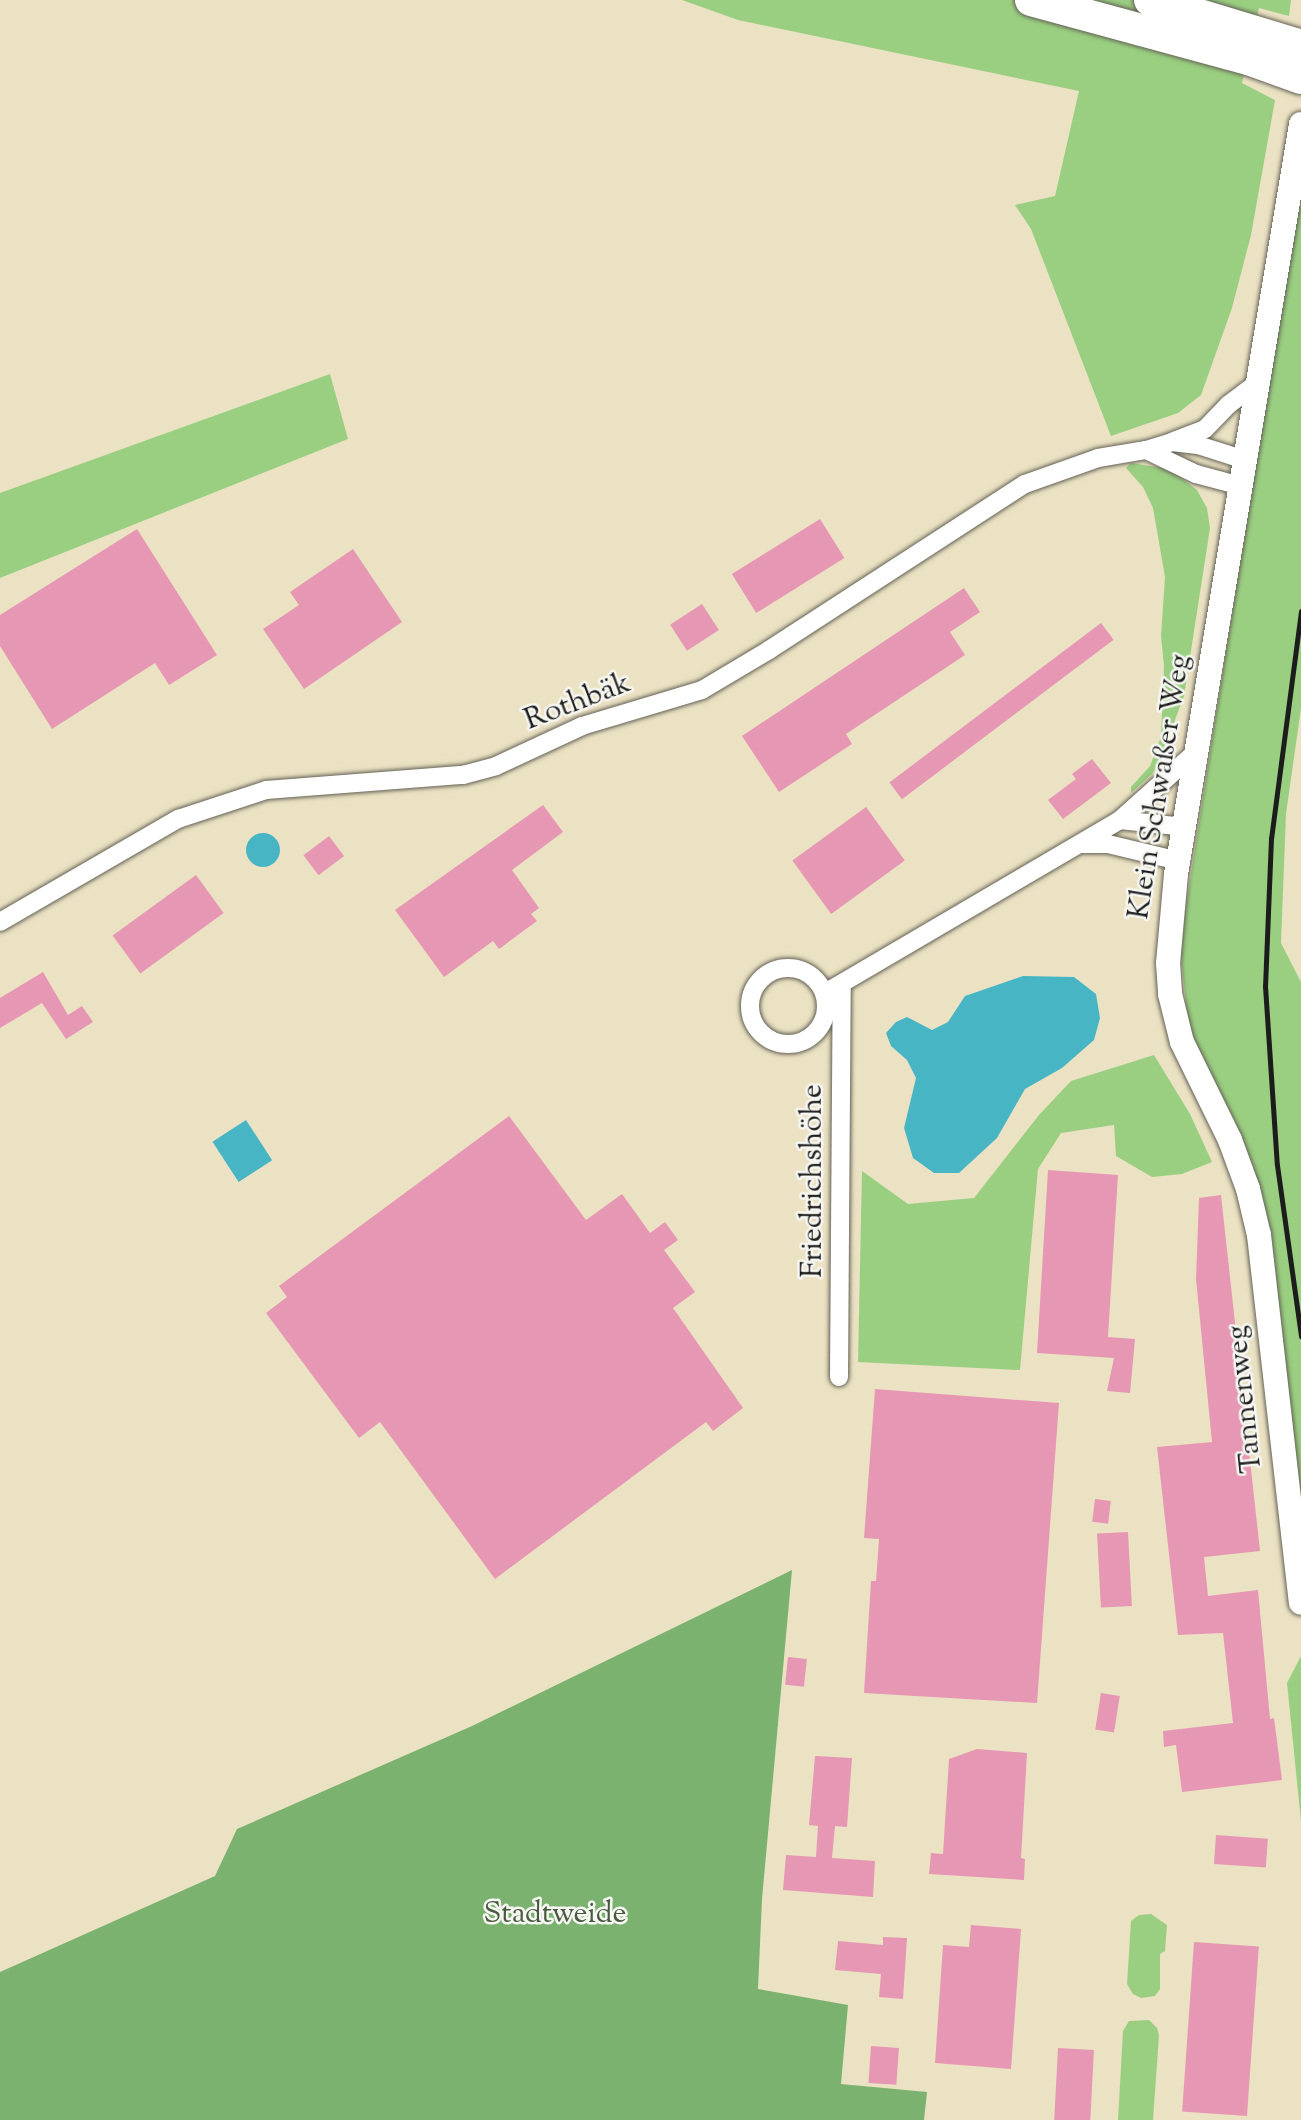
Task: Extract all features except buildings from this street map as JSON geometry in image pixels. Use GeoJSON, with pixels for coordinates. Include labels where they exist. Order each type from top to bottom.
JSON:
{"type":"FeatureCollection","features":[{"type":"Feature","properties":{"kind":"highway"},"geometry":{"type":"LineString","coordinates":[[1031,0],[1251,44],[1301,46]]}},
{"type":"Feature","properties":{"kind":"highway"},"geometry":{"type":"LineString","coordinates":[[1150,0],[1251,44],[1301,78]]}},
{"type":"Feature","properties":{"kind":"street","name":"Klein Schwaßer Weg"},"geometry":{"type":"LineString","coordinates":[[1248,1189],[1230,1140],[1182,1042],[1170,995],[1170,931],[1178,861],[1301,124]]}},
{"type":"Feature","properties":{"kind":"street","name":"Rothbäk"},"geometry":{"type":"LineString","coordinates":[[0,922],[178,819],[266,790],[463,775],[496,766],[582,726],[702,690],[780,643],[1025,484],[1098,458],[1146,450],[1205,429],[1228,405],[1259,382]]}},
{"type":"Feature","properties":{"kind":"street","name":"Rothbäk"},"geometry":{"type":"LineString","coordinates":[[1172,442],[1198,445],[1245,460]]}},
{"type":"Feature","properties":{"kind":"street"},"geometry":{"type":"LineString","coordinates":[[1146,450],[1196,474],[1241,486]]}},
{"type":"Feature","properties":{"kind":"street"},"geometry":{"type":"LineString","coordinates":[[833,989],[1120,820],[1197,751]]}},
{"type":"Feature","properties":{"kind":"street"},"geometry":{"type":"LineString","coordinates":[[1120,820],[1184,827]]}},
{"type":"Feature","properties":{"kind":"street"},"geometry":{"type":"LineString","coordinates":[[1080,844],[1108,844],[1178,861]]}},
{"type":"Feature","properties":{"kind":"street","name":"Friedrichshöhe"},"geometry":{"type":"LineString","coordinates":[[789,967],[808,972],[833,989],[827,1015],[816,1034],[796,1045],[774,1043],[757,1029],[749,1009],[754,987],[770,971],[789,967]]}},
{"type":"Feature","properties":{"kind":"street","name":"Friedrichshöhe"},"geometry":{"type":"LineString","coordinates":[[833,989],[839,1377]]}},
{"type":"Feature","properties":{"kind":"street","name":"Tannenweg"},"geometry":{"type":"LineString","coordinates":[[1248,1189],[1260,1246],[1301,1603]]}},
{"type":"Feature","properties":{"kind":"green space"},"geometry":{"type":"Polygon","coordinates":[[[682,0],[1291,0],[1289,16],[1259,8],[1242,83],[1275,100],[1251,235],[1232,308],[1201,395],[1178,413],[1111,436],[1031,229],[1015,205],[1055,196],[1079,91],[738,20],[682,0]]]}},
{"type":"Feature","properties":{"kind":"green space"},"geometry":{"type":"Polygon","coordinates":[[[1301,177],[1301,708],[1286,814],[1281,943],[1301,982],[1301,1535],[1282,1355],[1208,1073],[1188,1024],[1181,955],[1185,912],[1301,177]]]}},
{"type":"Feature","properties":{"kind":"green space"},"geometry":{"type":"Polygon","coordinates":[[[330,374],[348,439],[0,578],[0,493],[330,374]]]}},
{"type":"Feature","properties":{"kind":"green space"},"geometry":{"type":"Polygon","coordinates":[[[1131,463],[1169,469],[1197,490],[1207,508],[1210,528],[1184,696],[1160,760],[1152,774],[1131,793],[1131,787],[1150,766],[1161,737],[1164,666],[1161,636],[1165,577],[1153,508],[1143,487],[1126,468],[1131,463]]]}},
{"type":"Feature","properties":{"kind":"green space"},"geometry":{"type":"Polygon","coordinates":[[[1154,1055],[1190,1114],[1212,1162],[1182,1174],[1152,1177],[1116,1156],[1114,1125],[1061,1133],[1038,1169],[1020,1370],[858,1362],[862,1171],[908,1204],[974,1198],[1039,1115],[1071,1081],[1154,1055]]]}},
{"type":"Feature","properties":{"kind":"green space","name":"Stadtweide"},"geometry":{"type":"Polygon","coordinates":[[[792,1570],[762,1899],[758,1989],[848,2005],[841,2084],[927,2092],[924,2120],[0,2120],[0,1972],[215,1876],[237,1829],[472,1726],[792,1570]]]}},
{"type":"Feature","properties":{"kind":"green space"},"geometry":{"type":"Polygon","coordinates":[[[1301,1656],[1301,1821],[1287,1683],[1301,1656]]]}},
{"type":"Feature","properties":{"kind":"green space"},"geometry":{"type":"Polygon","coordinates":[[[1151,1914],[1167,1925],[1165,1951],[1160,1954],[1160,1989],[1155,1996],[1141,1998],[1133,1994],[1127,1984],[1131,1921],[1139,1915],[1151,1914]]]}},
{"type":"Feature","properties":{"kind":"green space"},"geometry":{"type":"Polygon","coordinates":[[[1149,2020],[1157,2028],[1159,2035],[1153,2120],[1118,2120],[1123,2031],[1129,2021],[1149,2020]]]}},
{"type":"Feature","properties":{"kind":"water"},"geometry":{"type":"Polygon","coordinates":[[[263,833],[275,838],[280,850],[275,862],[263,867],[251,862],[246,850],[251,838],[263,833]]]}},
{"type":"Feature","properties":{"kind":"water"},"geometry":{"type":"Polygon","coordinates":[[[1023,976],[1074,977],[1096,994],[1100,1018],[1094,1040],[1062,1068],[1025,1089],[997,1138],[959,1173],[934,1173],[913,1158],[904,1128],[916,1078],[907,1060],[891,1046],[886,1033],[896,1022],[907,1017],[932,1030],[948,1022],[965,996],[1023,976]]]}},
{"type":"Feature","properties":{"kind":"water"},"geometry":{"type":"Polygon","coordinates":[[[246,1120],[272,1160],[239,1182],[212,1142],[246,1120]]]}},
{"type":"Feature","properties":{"kind":"railway"},"geometry":{"type":"LineString","coordinates":[[1301,611],[1271,838],[1265,986],[1277,1165],[1301,1336]]}}]}
